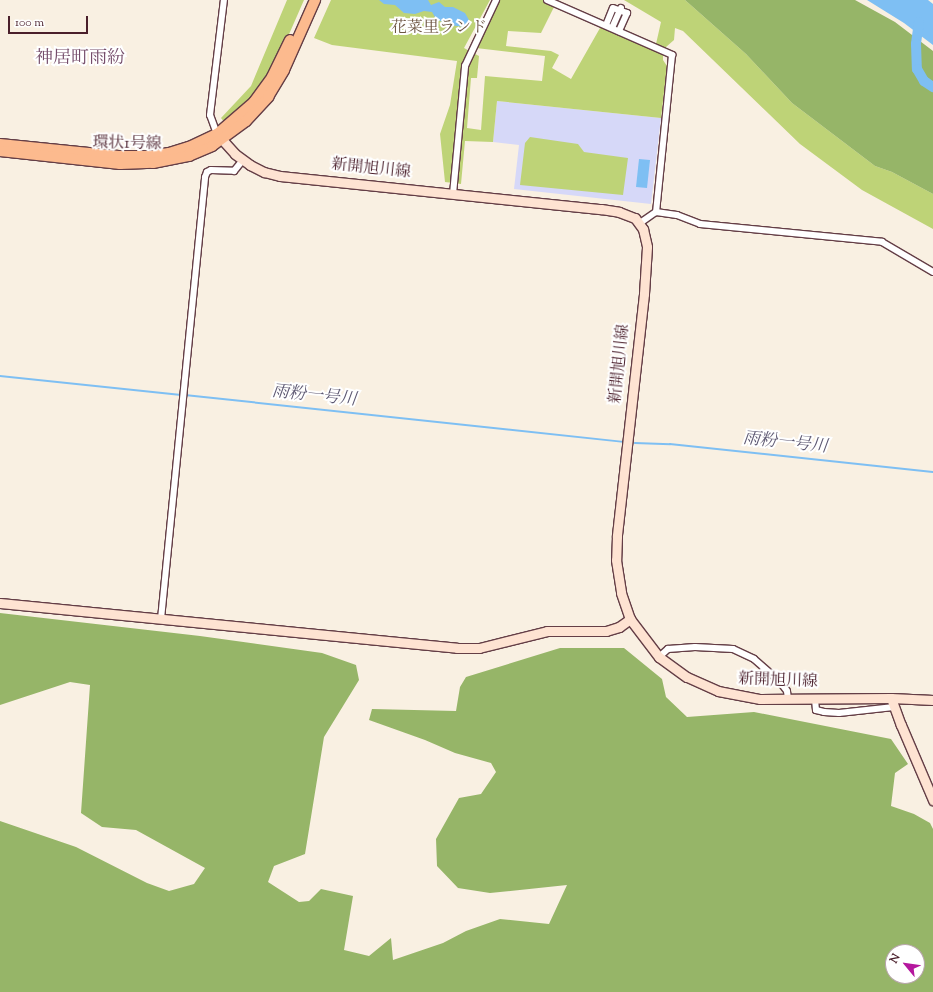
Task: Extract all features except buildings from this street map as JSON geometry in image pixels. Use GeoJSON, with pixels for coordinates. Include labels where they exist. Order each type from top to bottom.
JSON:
{"type":"FeatureCollection","features":[{"type":"Feature","properties":{"kind":"main road","name":"環状1号線"},"geometry":{"type":"LineString","coordinates":[[0,144],[118,156],[150,156],[169,153],[219,137],[265,87],[278,66],[308,0]]}},
{"type":"Feature","properties":{"kind":"main road","name":"環状1号線"},"geometry":{"type":"LineString","coordinates":[[0,151],[120,164],[153,163],[189,156],[258,110],[268,97],[284,70],[315,0]]}},
{"type":"Feature","properties":{"kind":"main road","name":"新開旭川線"},"geometry":{"type":"LineString","coordinates":[[219,137],[243,160],[264,172],[280,176],[613,211],[629,215],[640,223],[647,247],[644,294],[617,536],[616,560],[621,593],[630,619],[659,657],[687,677],[718,691],[760,699],[891,698],[933,700]]}},
{"type":"Feature","properties":{"kind":"main road"},"geometry":{"type":"LineString","coordinates":[[0,603],[457,648],[479,648],[547,631],[606,631],[619,627],[630,619]]}},
{"type":"Feature","properties":{"kind":"main road"},"geometry":{"type":"LineString","coordinates":[[891,698],[933,800]]}},
{"type":"Feature","properties":{"kind":"street"},"geometry":{"type":"LineString","coordinates":[[219,137],[210,115],[224,0]]}},
{"type":"Feature","properties":{"kind":"street"},"geometry":{"type":"LineString","coordinates":[[452,194],[465,66],[496,0]]}},
{"type":"Feature","properties":{"kind":"street"},"geometry":{"type":"LineString","coordinates":[[547,0],[672,55],[656,212]]}},
{"type":"Feature","properties":{"kind":"street"},"geometry":{"type":"LineString","coordinates":[[609,27],[617,12],[626,13],[618,31]]}},
{"type":"Feature","properties":{"kind":"street"},"geometry":{"type":"LineString","coordinates":[[161,619],[205,177],[207,172],[211,170],[234,171],[243,160]]}},
{"type":"Feature","properties":{"kind":"street"},"geometry":{"type":"LineString","coordinates":[[640,223],[656,212],[677,215],[700,224],[882,242],[933,272]]}},
{"type":"Feature","properties":{"kind":"street"},"geometry":{"type":"LineString","coordinates":[[659,657],[668,649],[696,647],[733,649],[754,659],[780,682],[787,691],[788,699]]}},
{"type":"Feature","properties":{"kind":"street"},"geometry":{"type":"LineString","coordinates":[[815,699],[816,710],[824,712],[839,713],[894,708]]}},
{"type":"Feature","properties":{"kind":"shaded area"},"geometry":{"type":"Polygon","coordinates":[[[497,101],[661,118],[651,204],[514,189],[519,145],[493,142],[497,101]]]}},
{"type":"Feature","properties":{"kind":"green space"},"geometry":{"type":"Polygon","coordinates":[[[287,0],[304,0],[276,64],[251,99],[225,123],[221,118],[251,86],[287,0]]]}},
{"type":"Feature","properties":{"kind":"green space","name":"花菜里ランド"},"geometry":{"type":"Polygon","coordinates":[[[331,0],[490,0],[464,48],[479,56],[477,78],[471,78],[467,128],[481,130],[485,76],[542,81],[545,56],[476,48],[498,0],[543,0],[555,5],[541,33],[508,31],[506,46],[551,51],[559,55],[552,68],[571,79],[604,21],[656,44],[661,22],[624,0],[685,0],[746,54],[792,103],[875,166],[892,172],[933,194],[933,229],[862,190],[800,144],[683,31],[675,28],[674,40],[666,47],[663,55],[663,60],[667,66],[661,118],[497,101],[493,142],[465,141],[461,184],[445,182],[440,134],[450,105],[457,61],[332,45],[314,38],[331,0]]]}},
{"type":"Feature","properties":{"kind":"green space"},"geometry":{"type":"Polygon","coordinates":[[[685,0],[855,0],[895,22],[933,51],[933,194],[892,172],[875,166],[792,103],[746,54],[685,0]]]}},
{"type":"Feature","properties":{"kind":"green space"},"geometry":{"type":"Polygon","coordinates":[[[530,137],[578,144],[584,152],[628,158],[623,195],[520,185],[525,143],[530,137]]]}},
{"type":"Feature","properties":{"kind":"green space"},"geometry":{"type":"Polygon","coordinates":[[[0,613],[200,636],[322,653],[356,665],[359,680],[324,737],[305,854],[274,866],[268,882],[299,902],[309,901],[321,889],[353,896],[344,950],[369,956],[391,938],[393,960],[443,943],[466,931],[500,919],[549,924],[567,885],[490,893],[458,888],[437,866],[436,839],[459,798],[481,794],[496,772],[491,763],[455,753],[425,740],[369,720],[372,709],[456,711],[460,687],[466,677],[560,648],[624,648],[662,679],[666,697],[687,717],[754,712],[891,739],[908,764],[895,773],[891,806],[914,814],[930,823],[933,829],[933,992],[0,992],[0,821],[76,847],[147,883],[169,891],[194,884],[205,868],[136,830],[102,827],[81,813],[90,685],[70,682],[0,705],[0,613]]]}},
{"type":"Feature","properties":{"kind":"water"},"geometry":{"type":"Polygon","coordinates":[[[379,0],[428,0],[431,5],[439,2],[445,7],[453,7],[465,13],[469,20],[465,27],[449,25],[436,19],[432,12],[424,11],[415,14],[404,13],[395,5],[384,4],[379,0]]]}},
{"type":"Feature","properties":{"kind":"water"},"geometry":{"type":"Polygon","coordinates":[[[867,0],[928,0],[933,4],[933,45],[904,23],[867,0]]]}},
{"type":"Feature","properties":{"kind":"water"},"geometry":{"type":"Polygon","coordinates":[[[639,159],[650,160],[647,188],[636,187],[639,159]]]}},
{"type":"Feature","properties":{"kind":"waterway"},"geometry":{"type":"LineString","coordinates":[[919,22],[916,44],[917,69],[924,81],[933,87]]}},
{"type":"Feature","properties":{"kind":"waterway","name":"雨粉一号川"},"geometry":{"type":"LineString","coordinates":[[0,376],[181,395]]}},
{"type":"Feature","properties":{"kind":"waterway","name":"雨粉一号川"},"geometry":{"type":"LineString","coordinates":[[185,395],[625,442]]}},
{"type":"Feature","properties":{"kind":"waterway","name":"雨粉一号川"},"geometry":{"type":"LineString","coordinates":[[635,443],[670,444],[933,472]]}},
{"type":"Feature","properties":{"kind":"district","name":"神居町雨紛"},"geometry":{"type":"Point","coordinates":[80,59]}}]}
